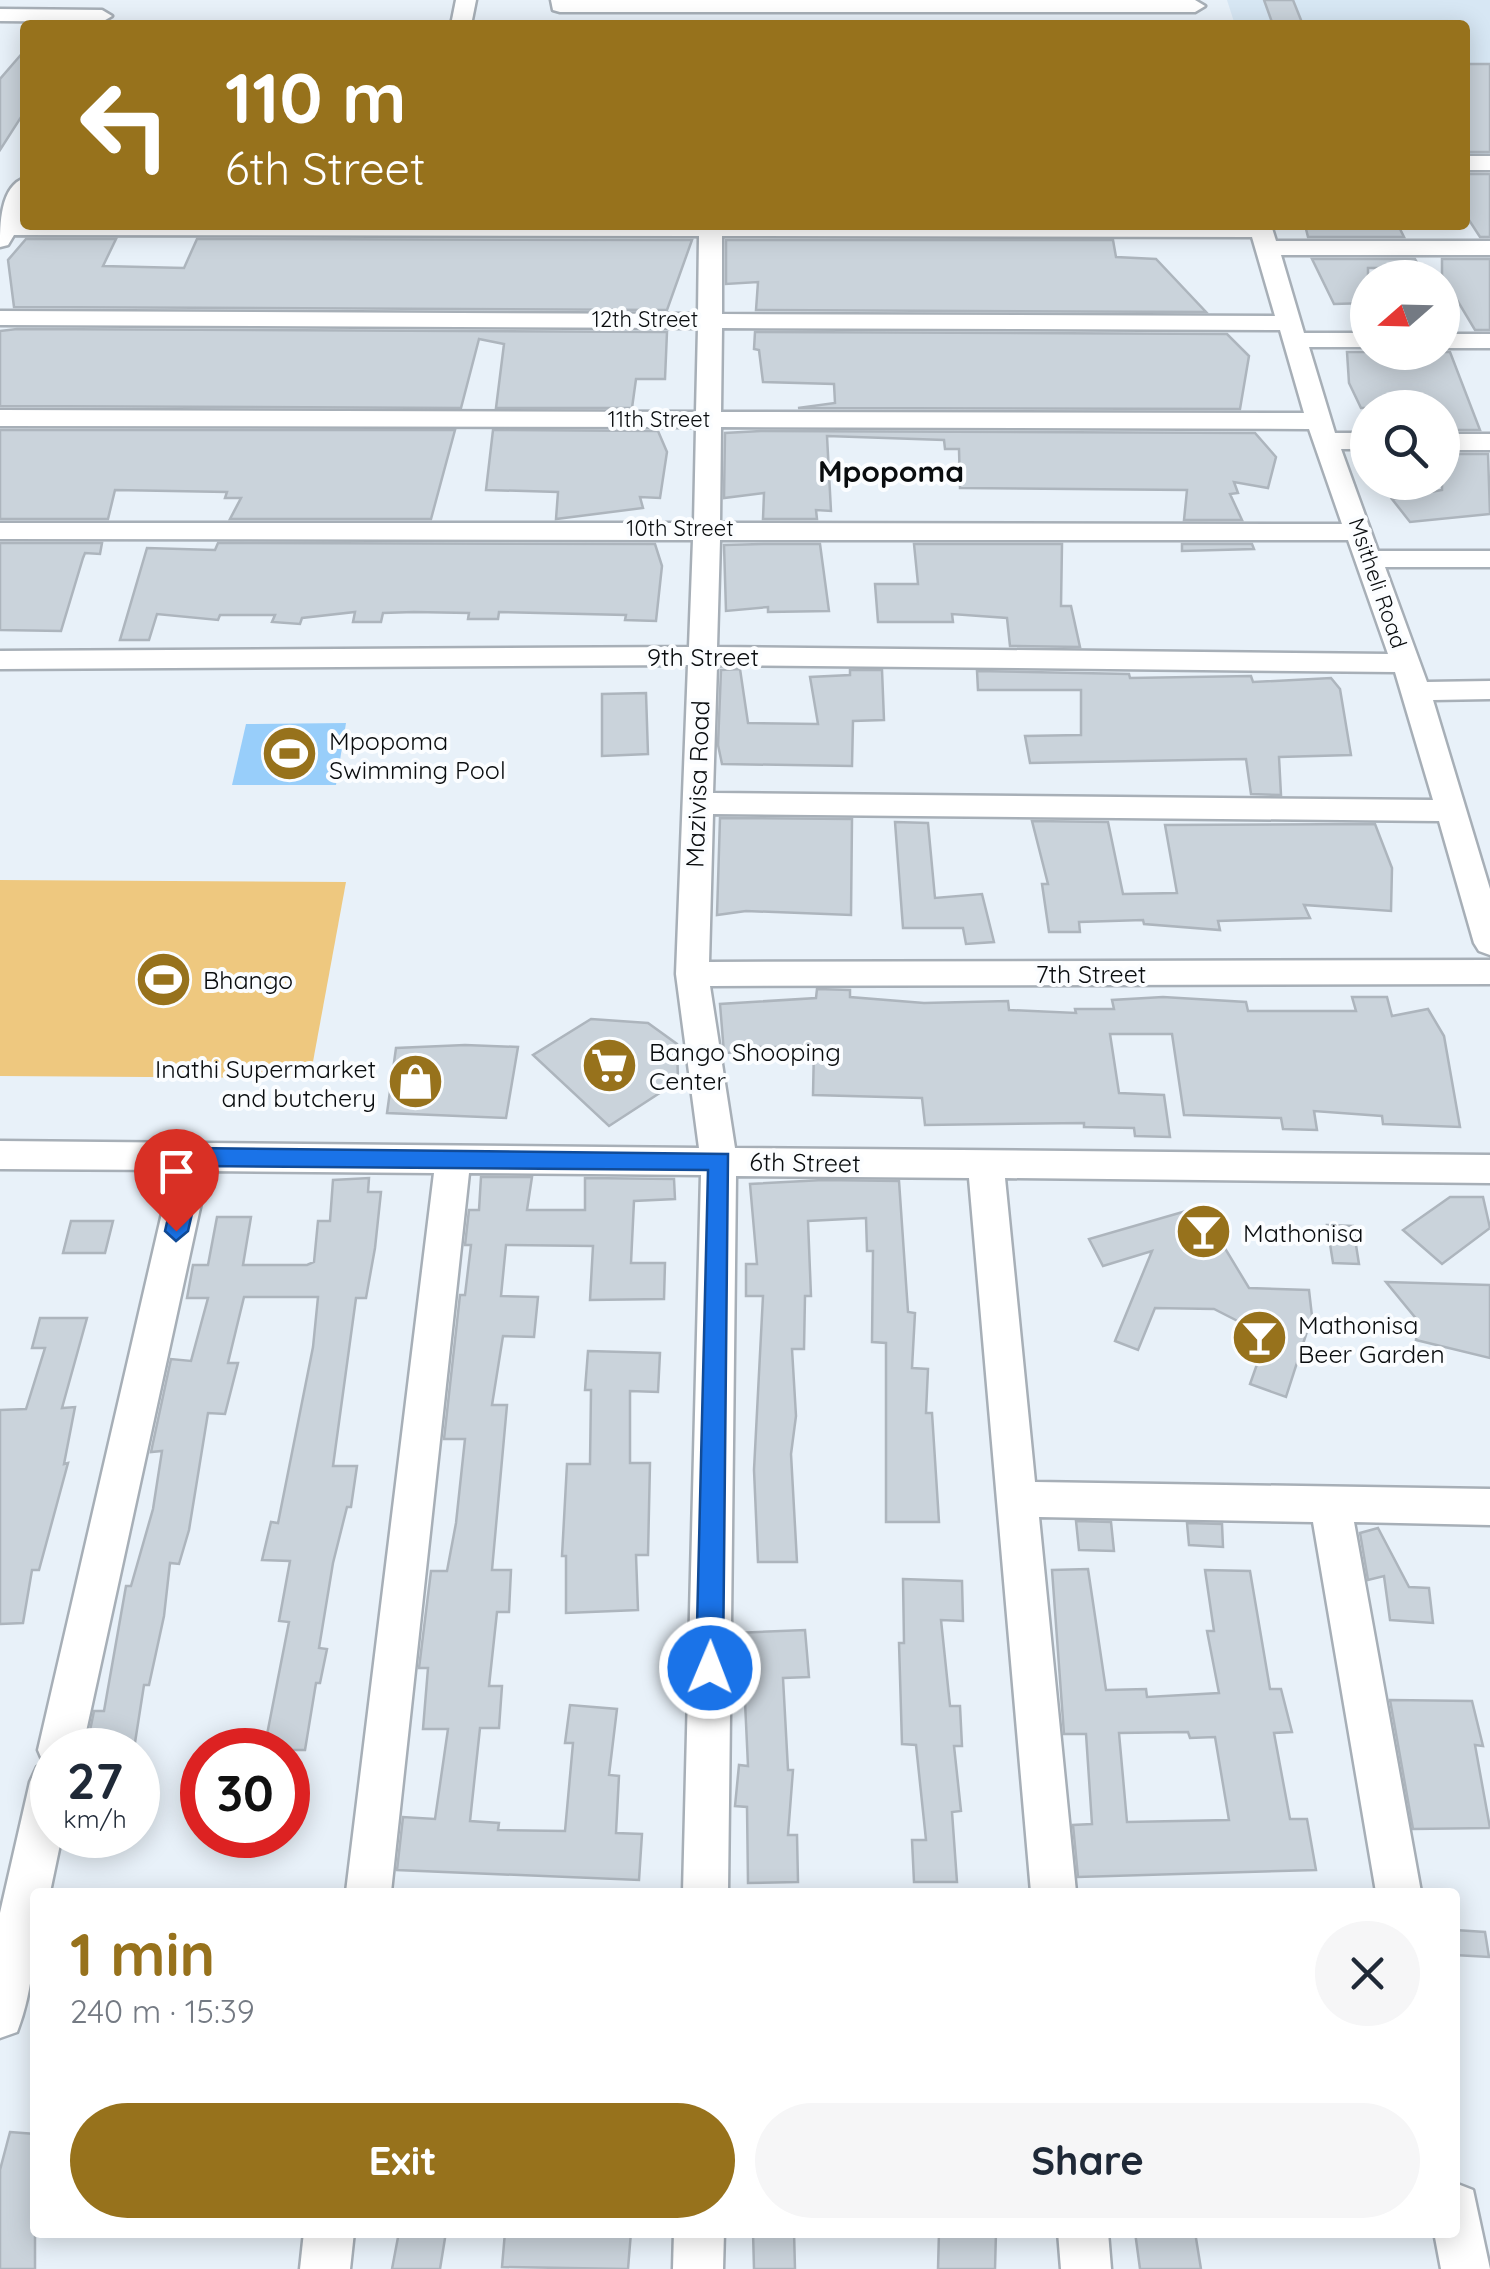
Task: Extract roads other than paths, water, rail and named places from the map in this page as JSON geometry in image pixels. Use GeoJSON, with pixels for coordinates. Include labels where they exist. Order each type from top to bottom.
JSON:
{"type":"FeatureCollection","features":[{"type":"Feature","properties":{"kind":"street"},"geometry":{"type":"LineString","coordinates":[[560,0],[560,6],[717,10],[1196,10]]}},
{"type":"Feature","properties":{"kind":"street"},"geometry":{"type":"LineString","coordinates":[[0,16],[103,14]]}},
{"type":"Feature","properties":{"kind":"street"},"geometry":{"type":"LineString","coordinates":[[20,196],[2,232],[286,230]]}},
{"type":"Feature","properties":{"kind":"street","name":"Mazivisa Road"},"geometry":{"type":"LineString","coordinates":[[705,1888],[720,1161],[692,974],[707,528],[711,230]]}},
{"type":"Feature","properties":{"kind":"street"},"geometry":{"type":"LineString","coordinates":[[948,230],[1263,234],[1490,248]]}},
{"type":"Feature","properties":{"kind":"street","name":"Msitheli Road"},"geometry":{"type":"LineString","coordinates":[[1263,234],[1322,431],[1416,690],[1490,943]]}},
{"type":"Feature","properties":{"kind":"street","name":"12th Street"},"geometry":{"type":"LineString","coordinates":[[0,318],[708,319],[1292,331],[1350,338]]}},
{"type":"Feature","properties":{"kind":"street"},"geometry":{"type":"LineString","coordinates":[[1460,341],[1490,341]]}},
{"type":"Feature","properties":{"kind":"street","name":"11th Street"},"geometry":{"type":"LineString","coordinates":[[0,418],[706,419],[1322,431],[1350,437]]}},
{"type":"Feature","properties":{"kind":"street"},"geometry":{"type":"LineString","coordinates":[[1460,442],[1490,442]]}},
{"type":"Feature","properties":{"kind":"street","name":"10th Street"},"geometry":{"type":"LineString","coordinates":[[0,531],[707,528],[1361,532]]}},
{"type":"Feature","properties":{"kind":"street"},"geometry":{"type":"LineString","coordinates":[[1371,559],[1490,559]]}},
{"type":"Feature","properties":{"kind":"street","name":"9th Street"},"geometry":{"type":"LineString","coordinates":[[0,660],[701,656],[1405,662]]}},
{"type":"Feature","properties":{"kind":"street"},"geometry":{"type":"LineString","coordinates":[[1416,690],[1490,690]]}},
{"type":"Feature","properties":{"kind":"street"},"geometry":{"type":"LineString","coordinates":[[696,802],[1454,826],[1490,841]]}},
{"type":"Feature","properties":{"kind":"street","name":"7th Street"},"geometry":{"type":"LineString","coordinates":[[692,974],[1490,972]]}},
{"type":"Feature","properties":{"kind":"street","name":"6th Street"},"geometry":{"type":"LineString","coordinates":[[0,1155],[1490,1169]]}},
{"type":"Feature","properties":{"kind":"street"},"geometry":{"type":"LineString","coordinates":[[65,1728],[193,1157]]}},
{"type":"Feature","properties":{"kind":"street"},"geometry":{"type":"LineString","coordinates":[[368,1888],[452,1160]]}},
{"type":"Feature","properties":{"kind":"street"},"geometry":{"type":"LineString","coordinates":[[986,1164],[1054,1888]]}},
{"type":"Feature","properties":{"kind":"street"},"geometry":{"type":"LineString","coordinates":[[1020,1499],[1490,1507]]}},
{"type":"Feature","properties":{"kind":"street"},"geometry":{"type":"LineString","coordinates":[[1330,1502],[1398,1888]]}},
{"type":"Feature","properties":{"kind":"street"},"geometry":{"type":"LineString","coordinates":[[0,2015],[35,1858]]}},
{"type":"Feature","properties":{"kind":"street"},"geometry":{"type":"LineString","coordinates":[[1460,2236],[1466,2269]]}},
{"type":"Feature","properties":{"kind":"street"},"geometry":{"type":"LineString","coordinates":[[325,2269],[328,2238]]}},
{"type":"Feature","properties":{"kind":"street"},"geometry":{"type":"LineString","coordinates":[[698,2269],[699,2238]]}},
{"type":"Feature","properties":{"kind":"street"},"geometry":{"type":"LineString","coordinates":[[1083,2238],[1086,2269]]}},
{"type":"Feature","properties":{"kind":"water","name":"Mpopoma Swimming Pool"},"geometry":{"type":"Polygon","coordinates":[[[346,723],[336,785],[232,785],[246,724],[346,723]]]}},
{"type":"Feature","properties":{"kind":"place","name":"Mpopoma Swimming Pool"},"geometry":{"type":"Point","coordinates":[290,754]}},
{"type":"Feature","properties":{"kind":"place","name":"Bhango"},"geometry":{"type":"Point","coordinates":[164,979]}},
{"type":"Feature","properties":{"kind":"place","name":"Bango Shooping Center"},"geometry":{"type":"Point","coordinates":[610,1065]}},
{"type":"Feature","properties":{"kind":"place","name":"Inathi Supermarket and butchery"},"geometry":{"type":"Point","coordinates":[415,1082]}},
{"type":"Feature","properties":{"kind":"place","name":"Mathonisa"},"geometry":{"type":"Point","coordinates":[1204,1232]}},
{"type":"Feature","properties":{"kind":"place","name":"Mathonisa Beer Garden"},"geometry":{"type":"Point","coordinates":[1259,1338]}},
{"type":"Feature","properties":{"kind":"district","name":"Mpopoma"},"geometry":{"type":"Point","coordinates":[891,471]}}]}
